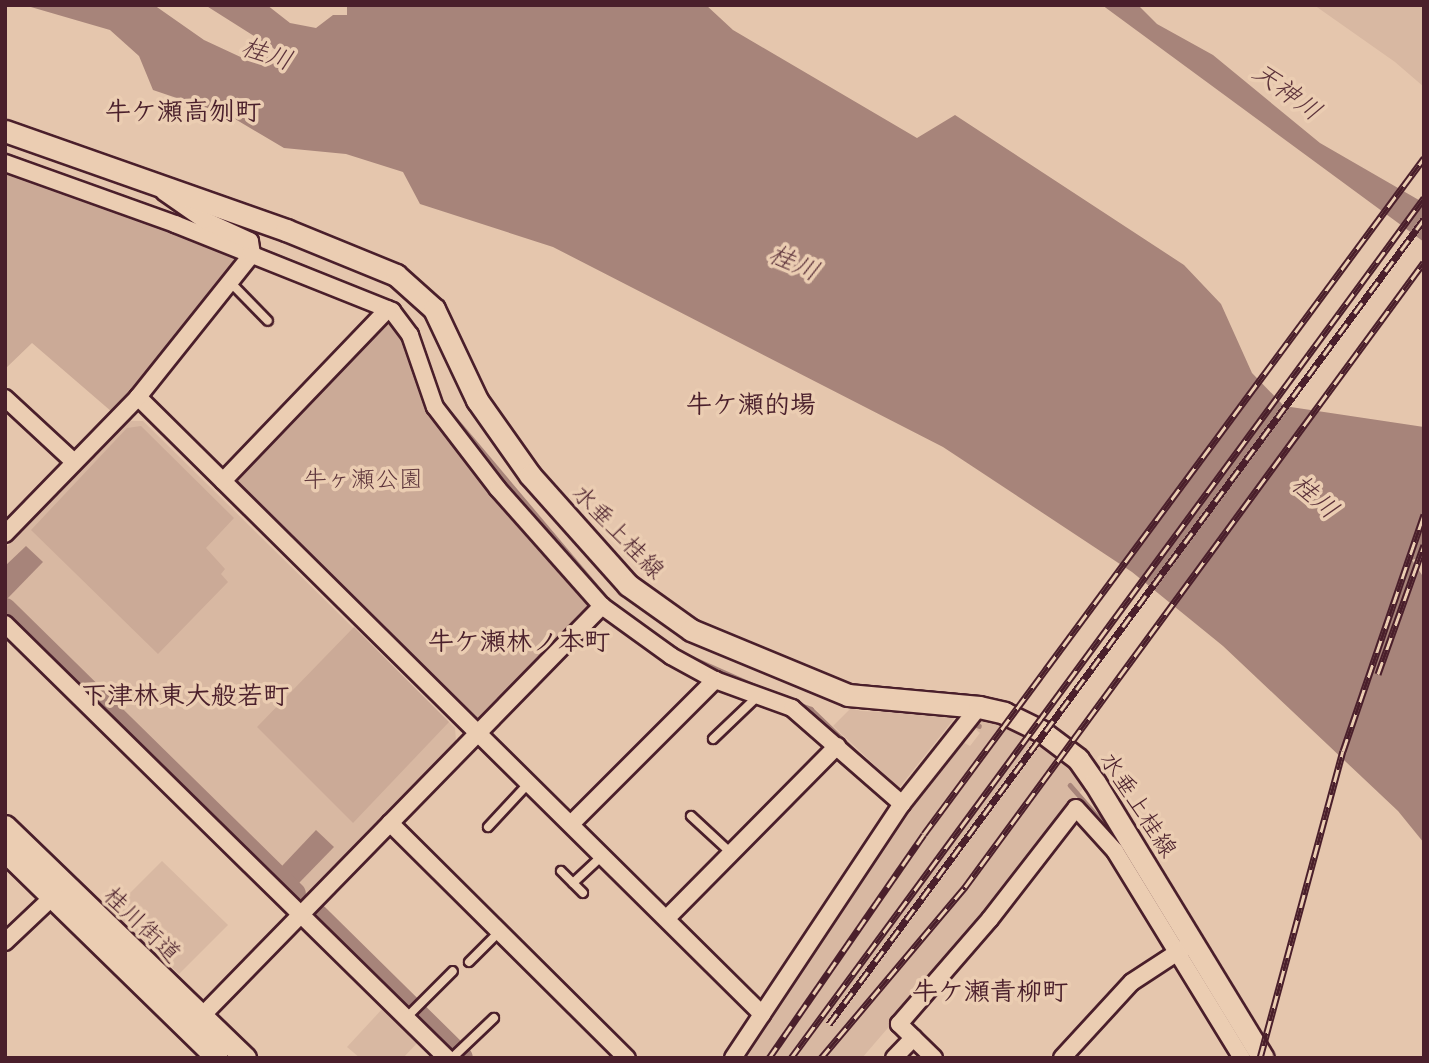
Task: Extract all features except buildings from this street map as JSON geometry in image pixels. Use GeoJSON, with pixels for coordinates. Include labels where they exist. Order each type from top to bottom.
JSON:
{"type":"FeatureCollection","features":[{"type":"Feature","properties":{"kind":"main road","name":"水垂上桂線"},"geometry":{"type":"LineString","coordinates":[[5,131],[67,156],[152,181],[349,254],[396,275],[417,291],[444,326],[482,410],[530,475],[628,585],[691,630],[848,695],[972,716],[1004,713],[1041,731],[1078,759],[1252,1054]]}},
{"type":"Feature","properties":{"kind":"main road","name":"桂川街道"},"geometry":{"type":"LineString","coordinates":[[5,826],[57,892]]}},
{"type":"Feature","properties":{"kind":"main road","name":"桂川街道"},"geometry":{"type":"LineString","coordinates":[[5,851],[57,892],[194,1024],[245,1058]]}},
{"type":"Feature","properties":{"kind":"main road","name":"桂川街道"},"geometry":{"type":"LineString","coordinates":[[194,1024],[217,1058]]}},
{"type":"Feature","properties":{"kind":"street"},"geometry":{"type":"LineString","coordinates":[[5,163],[252,248],[388,309],[410,335],[435,407],[498,489],[602,606],[642,639],[715,680],[792,708],[902,804]]}},
{"type":"Feature","properties":{"kind":"street"},"geometry":{"type":"LineString","coordinates":[[152,181],[204,220],[252,248]]}},
{"type":"Feature","properties":{"kind":"street"},"geometry":{"type":"LineString","coordinates":[[5,534],[138,397],[230,282],[252,248]]}},
{"type":"Feature","properties":{"kind":"street"},"geometry":{"type":"LineString","coordinates":[[223,481],[388,309]]}},
{"type":"Feature","properties":{"kind":"street"},"geometry":{"type":"LineString","coordinates":[[138,397],[476,735],[603,855],[762,1014]]}},
{"type":"Feature","properties":{"kind":"street"},"geometry":{"type":"LineString","coordinates":[[8,407],[74,462]]}},
{"type":"Feature","properties":{"kind":"street"},"geometry":{"type":"LineString","coordinates":[[194,1024],[602,606]]}},
{"type":"Feature","properties":{"kind":"street"},"geometry":{"type":"LineString","coordinates":[[5,624],[450,1058]]}},
{"type":"Feature","properties":{"kind":"street"},"geometry":{"type":"LineString","coordinates":[[571,824],[715,680]]}},
{"type":"Feature","properties":{"kind":"street"},"geometry":{"type":"LineString","coordinates":[[733,1058],[902,804],[972,716]]}},
{"type":"Feature","properties":{"kind":"street"},"geometry":{"type":"LineString","coordinates":[[667,918],[837,746]]}},
{"type":"Feature","properties":{"kind":"street"},"geometry":{"type":"LineString","coordinates":[[934,1058],[899,1024],[990,919],[1076,808],[1115,850],[1187,947],[1132,982],[1062,1058]]}},
{"type":"Feature","properties":{"kind":"street"},"geometry":{"type":"LineString","coordinates":[[390,823],[627,1058]]}},
{"type":"Feature","properties":{"kind":"street"},"geometry":{"type":"LineString","coordinates":[[5,942],[57,892]]}},
{"type":"Feature","properties":{"kind":"street"},"geometry":{"type":"LineString","coordinates":[[894,1058],[913,1038]]}},
{"type":"Feature","properties":{"kind":"lane"},"geometry":{"type":"LineString","coordinates":[[230,282],[268,321]]}},
{"type":"Feature","properties":{"kind":"lane"},"geometry":{"type":"LineString","coordinates":[[713,739],[757,697]]}},
{"type":"Feature","properties":{"kind":"lane"},"geometry":{"type":"LineString","coordinates":[[488,827],[528,784]]}},
{"type":"Feature","properties":{"kind":"lane"},"geometry":{"type":"LineString","coordinates":[[691,816],[731,853]]}},
{"type":"Feature","properties":{"kind":"lane"},"geometry":{"type":"LineString","coordinates":[[573,883],[603,855]]}},
{"type":"Feature","properties":{"kind":"lane"},"geometry":{"type":"LineString","coordinates":[[561,871],[583,893]]}},
{"type":"Feature","properties":{"kind":"lane"},"geometry":{"type":"LineString","coordinates":[[469,962],[499,931]]}},
{"type":"Feature","properties":{"kind":"lane"},"geometry":{"type":"LineString","coordinates":[[406,1018],[453,971]]}},
{"type":"Feature","properties":{"kind":"lane"},"geometry":{"type":"LineString","coordinates":[[450,1058],[494,1018]]}},
{"type":"Feature","properties":{"kind":"shaded area"},"geometry":{"type":"Polygon","coordinates":[[[1314,5],[1424,5],[1424,87],[1395,62],[1314,5]]]}},
{"type":"Feature","properties":{"kind":"shaded area"},"geometry":{"type":"Polygon","coordinates":[[[130,421],[143,421],[455,728],[456,741],[303,897],[5,605],[5,549],[130,421]]]}},
{"type":"Feature","properties":{"kind":"shaded area"},"geometry":{"type":"Polygon","coordinates":[[[851,708],[861,711],[957,715],[899,788],[833,726],[851,708]]]}},
{"type":"Feature","properties":{"kind":"shaded area"},"geometry":{"type":"Polygon","coordinates":[[[982,718],[1019,727],[1073,763],[1088,782],[975,927],[862,1058],[745,1058],[859,882],[961,741],[970,746],[980,733],[974,728],[982,718]]]}},
{"type":"Feature","properties":{"kind":"shaded area"},"geometry":{"type":"Polygon","coordinates":[[[162,861],[228,925],[179,974],[112,911],[162,861]]]}},
{"type":"Feature","properties":{"kind":"shaded area"},"geometry":{"type":"Polygon","coordinates":[[[384,1007],[419,1041],[403,1058],[360,1058],[347,1047],[384,1007]]]}},
{"type":"Feature","properties":{"kind":"green space"},"geometry":{"type":"Polygon","coordinates":[[[5,169],[237,255],[240,261],[112,412],[32,343],[5,369],[5,169]]]}},
{"type":"Feature","properties":{"kind":"green space","name":"牛ヶ瀬公園"},"geometry":{"type":"Polygon","coordinates":[[[390,321],[402,336],[426,406],[589,600],[587,609],[481,721],[472,722],[236,486],[233,477],[381,324],[390,321]]]}},
{"type":"Feature","properties":{"kind":"green space"},"geometry":{"type":"Polygon","coordinates":[[[141,426],[234,518],[206,548],[225,569],[221,574],[228,582],[158,654],[31,530],[127,428],[141,426]]]}},
{"type":"Feature","properties":{"kind":"green space"},"geometry":{"type":"Polygon","coordinates":[[[354,627],[449,722],[353,823],[257,727],[354,627]]]}},
{"type":"Feature","properties":{"kind":"water","name":"桂川"},"geometry":{"type":"Polygon","coordinates":[[[24,5],[154,5],[204,40],[247,60],[275,56],[276,50],[205,5],[267,5],[290,23],[316,28],[333,15],[347,15],[347,5],[706,5],[733,30],[917,138],[955,115],[1184,265],[1221,304],[1252,373],[1284,406],[1424,427],[1424,556],[1412,560],[1424,578],[1424,843],[1398,811],[1223,646],[1132,572],[943,447],[553,247],[420,204],[403,172],[346,154],[284,148],[230,116],[153,90],[139,56],[110,30],[24,5]]]}},
{"type":"Feature","properties":{"kind":"water"},"geometry":{"type":"Polygon","coordinates":[[[1102,5],[1138,5],[1157,24],[1213,55],[1320,143],[1424,203],[1424,242],[1102,5]]]}},
{"type":"Feature","properties":{"kind":"water"},"geometry":{"type":"Polygon","coordinates":[[[26,546],[43,562],[7,599],[5,566],[26,546]]]}},
{"type":"Feature","properties":{"kind":"water"},"geometry":{"type":"Polygon","coordinates":[[[316,830],[334,847],[299,883],[282,866],[316,830]]]}},
{"type":"Feature","properties":{"kind":"waterway"},"geometry":{"type":"LineString","coordinates":[[5,154],[63,176]]}},
{"type":"Feature","properties":{"kind":"waterway"},"geometry":{"type":"LineString","coordinates":[[121,196],[195,224]]}},
{"type":"Feature","properties":{"kind":"waterway"},"geometry":{"type":"LineString","coordinates":[[255,247],[383,299]]}},
{"type":"Feature","properties":{"kind":"waterway"},"geometry":{"type":"LineString","coordinates":[[440,401],[610,603]]}},
{"type":"Feature","properties":{"kind":"waterway"},"geometry":{"type":"LineString","coordinates":[[5,610],[294,894]]}},
{"type":"Feature","properties":{"kind":"waterway"},"geometry":{"type":"LineString","coordinates":[[683,654],[755,686]]}},
{"type":"Feature","properties":{"kind":"waterway"},"geometry":{"type":"LineString","coordinates":[[798,704],[811,709],[871,767]]}},
{"type":"Feature","properties":{"kind":"waterway"},"geometry":{"type":"LineString","coordinates":[[923,765],[959,719],[979,726]]}},
{"type":"Feature","properties":{"kind":"waterway"},"geometry":{"type":"LineString","coordinates":[[1070,785],[1118,840]]}},
{"type":"Feature","properties":{"kind":"waterway"},"geometry":{"type":"LineString","coordinates":[[317,916],[461,1058]]}},
{"type":"Feature","properties":{"kind":"railway"},"geometry":{"type":"LineString","coordinates":[[769,1058],[924,834],[1424,158]]}},
{"type":"Feature","properties":{"kind":"railway"},"geometry":{"type":"LineString","coordinates":[[791,1058],[1424,198]]}},
{"type":"Feature","properties":{"kind":"railway"},"geometry":{"type":"LineString","coordinates":[[829,1024],[1424,219]]}},
{"type":"Feature","properties":{"kind":"railway"},"geometry":{"type":"LineString","coordinates":[[821,1058],[965,887],[1424,262]]}},
{"type":"Feature","properties":{"kind":"railway"},"geometry":{"type":"LineString","coordinates":[[1260,1058],[1343,751],[1424,514]]}},
{"type":"Feature","properties":{"kind":"railway"},"geometry":{"type":"LineString","coordinates":[[1378,674],[1424,545]]}},
{"type":"Feature","properties":{"kind":"district","name":"牛ケ瀬高刎町"},"geometry":{"type":"Point","coordinates":[183,112]}},
{"type":"Feature","properties":{"kind":"district","name":"牛ケ瀬的場"},"geometry":{"type":"Point","coordinates":[751,405]}},
{"type":"Feature","properties":{"kind":"district","name":"牛ケ瀬林ノ本町"},"geometry":{"type":"Point","coordinates":[519,642]}},
{"type":"Feature","properties":{"kind":"district","name":"下津林東大般若町"},"geometry":{"type":"Point","coordinates":[185,696]}},
{"type":"Feature","properties":{"kind":"district","name":"牛ケ瀬青柳町"},"geometry":{"type":"Point","coordinates":[990,992]}},
{"type":"Feature","properties":{"kind":"water label","name":"天神川"},"geometry":{"type":"Point","coordinates":[1287,92]}}]}
